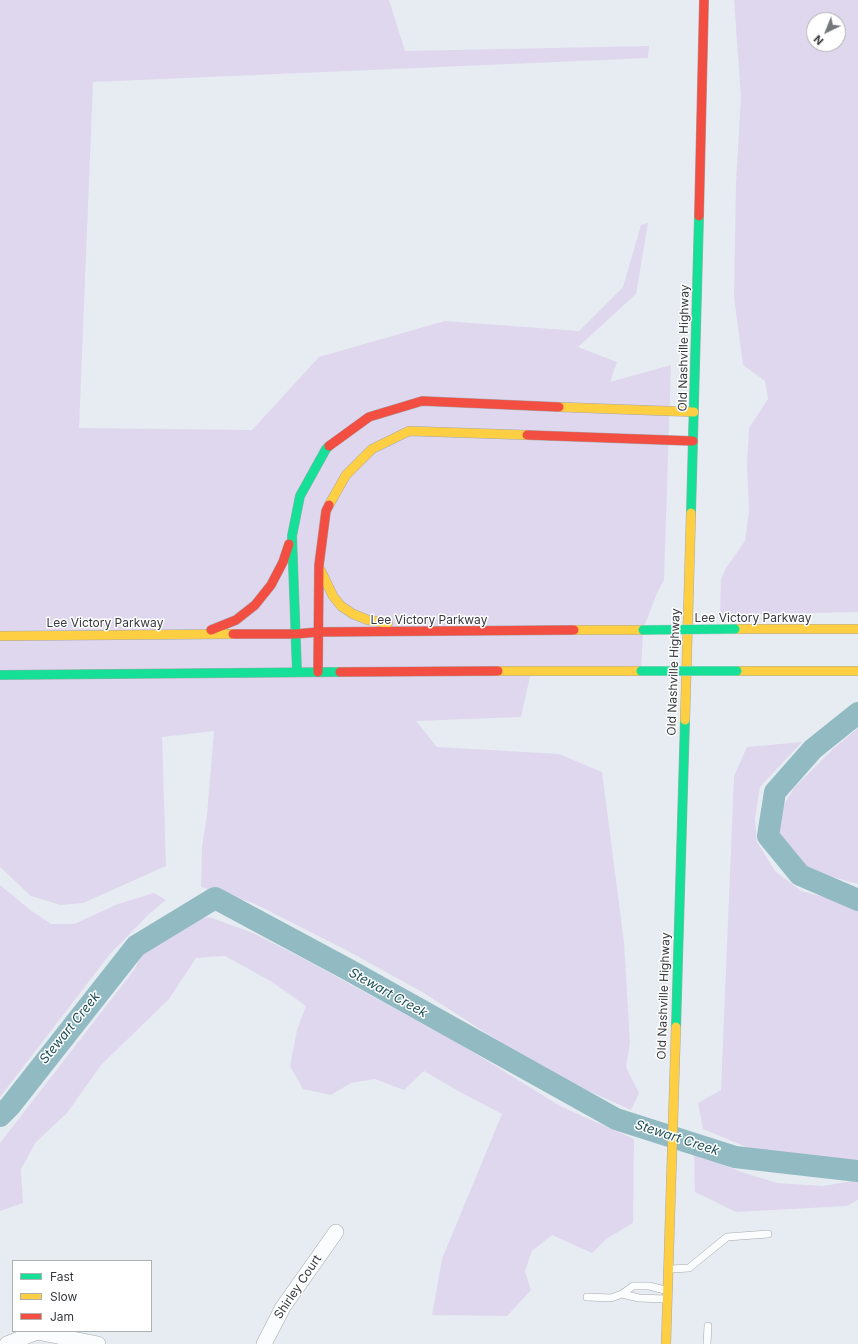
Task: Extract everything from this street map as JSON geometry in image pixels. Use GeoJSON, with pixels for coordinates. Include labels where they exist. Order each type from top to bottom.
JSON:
{"type":"FeatureCollection","features":[{"type":"Feature","properties":{"kind":"main road","name":"Old Nashville Highway"},"geometry":{"type":"LineString","coordinates":[[666,1344],[694,412],[704,0]]}},
{"type":"Feature","properties":{"kind":"main road"},"geometry":{"type":"LineString","coordinates":[[199,634],[236,620],[255,605],[271,585],[283,562],[292,536],[300,496],[326,449],[369,417],[422,400],[694,412]]}},
{"type":"Feature","properties":{"kind":"main road"},"geometry":{"type":"LineString","coordinates":[[318,672],[319,565],[326,512],[346,475],[372,449],[409,431],[693,441]]}},
{"type":"Feature","properties":{"kind":"main road"},"geometry":{"type":"LineString","coordinates":[[292,536],[297,672]]}},
{"type":"Feature","properties":{"kind":"main road"},"geometry":{"type":"LineString","coordinates":[[319,565],[332,596],[341,606],[353,614],[368,620],[390,624],[499,623],[532,632]]}},
{"type":"Feature","properties":{"kind":"main road","name":"Lee Victory Parkway"},"geometry":{"type":"LineString","coordinates":[[0,636],[296,634],[318,632],[532,632],[735,628],[823,630],[858,629]]}},
{"type":"Feature","properties":{"kind":"main road"},"geometry":{"type":"LineString","coordinates":[[0,675],[297,672],[858,671]]}},
{"type":"Feature","properties":{"kind":"street","name":"Shirley Court"},"geometry":{"type":"LineString","coordinates":[[264,1344],[282,1307],[336,1232]]}},
{"type":"Feature","properties":{"kind":"street"},"geometry":{"type":"LineString","coordinates":[[7,1344],[37,1332],[98,1344]]}},
{"type":"Feature","properties":{"kind":"lane"},"geometry":{"type":"LineString","coordinates":[[668,1269],[689,1268],[727,1237],[768,1234]]}},
{"type":"Feature","properties":{"kind":"lane"},"geometry":{"type":"LineString","coordinates":[[587,1297],[611,1298],[622,1294],[633,1286],[648,1286],[667,1295]]}},
{"type":"Feature","properties":{"kind":"lane"},"geometry":{"type":"LineString","coordinates":[[622,1294],[639,1298],[667,1295]]}},
{"type":"Feature","properties":{"kind":"lane"},"geometry":{"type":"LineString","coordinates":[[707,1344],[708,1326]]}},
{"type":"Feature","properties":{"kind":"shaded area"},"geometry":{"type":"Polygon","coordinates":[[[0,0],[389,0],[405,51],[649,46],[648,58],[93,82],[79,428],[252,430],[319,357],[445,321],[579,331],[623,287],[641,225],[648,223],[636,294],[578,347],[617,362],[610,382],[671,365],[664,580],[657,593],[643,630],[641,671],[531,672],[521,717],[416,721],[437,747],[559,754],[602,772],[624,942],[630,1043],[626,1067],[639,1093],[631,1110],[582,1088],[500,1042],[424,993],[348,951],[253,903],[201,887],[202,847],[207,815],[214,731],[162,737],[166,866],[83,903],[61,905],[31,896],[0,867],[0,0]]]}},
{"type":"Feature","properties":{"kind":"shaded area"},"geometry":{"type":"Polygon","coordinates":[[[734,0],[858,0],[858,612],[720,615],[721,579],[726,568],[745,541],[749,511],[747,465],[749,428],[768,399],[765,381],[743,365],[734,297],[736,183],[741,97],[734,0]]]}},
{"type":"Feature","properties":{"kind":"shaded area"},"geometry":{"type":"Polygon","coordinates":[[[858,728],[858,884],[804,869],[779,839],[778,815],[794,788],[833,749],[858,728]]]}},
{"type":"Feature","properties":{"kind":"shaded area"},"geometry":{"type":"Polygon","coordinates":[[[802,742],[760,787],[755,819],[757,842],[775,871],[801,891],[835,900],[858,910],[858,1159],[854,1161],[751,1149],[703,1129],[698,1103],[721,1090],[734,776],[747,747],[802,742]]]}},
{"type":"Feature","properties":{"kind":"shaded area"},"geometry":{"type":"Polygon","coordinates":[[[0,885],[29,909],[51,924],[74,924],[118,904],[154,893],[166,900],[149,914],[110,954],[0,1097],[0,885]]]}},
{"type":"Feature","properties":{"kind":"shaded area"},"geometry":{"type":"Polygon","coordinates":[[[209,917],[253,933],[304,959],[463,1046],[560,1106],[634,1139],[633,1223],[606,1239],[592,1253],[552,1235],[532,1251],[525,1271],[531,1290],[507,1316],[432,1315],[442,1259],[502,1114],[424,1071],[404,1090],[375,1079],[351,1083],[331,1095],[303,1089],[290,1066],[297,1030],[306,1006],[272,982],[225,956],[196,958],[169,999],[101,1065],[67,1113],[36,1142],[21,1169],[23,1203],[0,1211],[0,1143],[134,970],[144,950],[183,923],[209,917]]]}},
{"type":"Feature","properties":{"kind":"shaded area"},"geometry":{"type":"Polygon","coordinates":[[[694,1153],[741,1172],[777,1183],[823,1186],[858,1180],[858,1200],[847,1206],[736,1212],[695,1192],[694,1153]]]}},
{"type":"Feature","properties":{"kind":"waterway","name":"Stewart Creek"},"geometry":{"type":"LineString","coordinates":[[858,713],[813,749],[775,792],[768,836],[800,875],[858,900]]}},
{"type":"Feature","properties":{"kind":"waterway","name":"Stewart Creek"},"geometry":{"type":"LineString","coordinates":[[0,1116],[10,1106],[136,946],[215,898],[349,970],[616,1119],[735,1157],[858,1171]]}},
{"type":"Feature","properties":{"kind":"traffic: fast"},"geometry":{"type":"LineString","coordinates":[[691,513],[699,216]]}},
{"type":"Feature","properties":{"kind":"traffic: fast"},"geometry":{"type":"LineString","coordinates":[[297,672],[292,536],[300,496],[329,446]]}},
{"type":"Feature","properties":{"kind":"traffic: fast"},"geometry":{"type":"LineString","coordinates":[[643,630],[735,629]]}},
{"type":"Feature","properties":{"kind":"traffic: fast"},"geometry":{"type":"LineString","coordinates":[[641,671],[737,671]]}},
{"type":"Feature","properties":{"kind":"traffic: fast"},"geometry":{"type":"LineString","coordinates":[[0,675],[340,672]]}},
{"type":"Feature","properties":{"kind":"traffic: fast"},"geometry":{"type":"LineString","coordinates":[[676,1027],[685,720]]}},
{"type":"Feature","properties":{"kind":"traffic: slow"},"geometry":{"type":"LineString","coordinates":[[559,407],[694,412]]}},
{"type":"Feature","properties":{"kind":"traffic: slow"},"geometry":{"type":"LineString","coordinates":[[329,505],[346,475],[372,449],[409,431],[527,435]]}},
{"type":"Feature","properties":{"kind":"traffic: slow"},"geometry":{"type":"LineString","coordinates":[[685,720],[691,513]]}},
{"type":"Feature","properties":{"kind":"traffic: slow"},"geometry":{"type":"LineString","coordinates":[[321,571],[333,596],[341,606],[353,614],[368,620],[388,623]]}},
{"type":"Feature","properties":{"kind":"traffic: slow"},"geometry":{"type":"LineString","coordinates":[[735,629],[858,629]]}},
{"type":"Feature","properties":{"kind":"traffic: slow"},"geometry":{"type":"LineString","coordinates":[[574,630],[643,630]]}},
{"type":"Feature","properties":{"kind":"traffic: slow"},"geometry":{"type":"LineString","coordinates":[[0,636],[233,634]]}},
{"type":"Feature","properties":{"kind":"traffic: slow"},"geometry":{"type":"LineString","coordinates":[[498,671],[641,671]]}},
{"type":"Feature","properties":{"kind":"traffic: slow"},"geometry":{"type":"LineString","coordinates":[[737,671],[858,671]]}},
{"type":"Feature","properties":{"kind":"traffic: slow"},"geometry":{"type":"LineString","coordinates":[[666,1344],[676,1027]]}},
{"type":"Feature","properties":{"kind":"traffic: jam"},"geometry":{"type":"LineString","coordinates":[[699,216],[704,0]]}},
{"type":"Feature","properties":{"kind":"traffic: jam"},"geometry":{"type":"LineString","coordinates":[[329,446],[369,417],[422,401],[559,407]]}},
{"type":"Feature","properties":{"kind":"traffic: jam"},"geometry":{"type":"LineString","coordinates":[[527,435],[693,441]]}},
{"type":"Feature","properties":{"kind":"traffic: jam"},"geometry":{"type":"LineString","coordinates":[[318,672],[319,565],[326,511],[329,505]]}},
{"type":"Feature","properties":{"kind":"traffic: jam"},"geometry":{"type":"LineString","coordinates":[[211,630],[236,620],[255,605],[271,585],[283,562],[289,544]]}},
{"type":"Feature","properties":{"kind":"traffic: jam"},"geometry":{"type":"LineString","coordinates":[[233,634],[574,630]]}},
{"type":"Feature","properties":{"kind":"traffic: jam"},"geometry":{"type":"LineString","coordinates":[[340,672],[498,671]]}}]}
